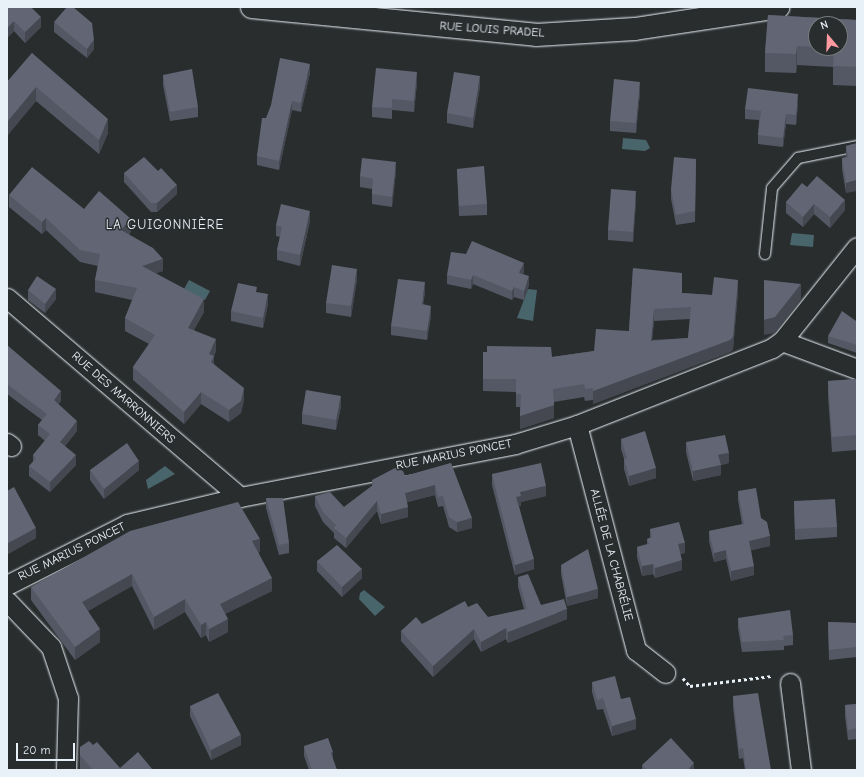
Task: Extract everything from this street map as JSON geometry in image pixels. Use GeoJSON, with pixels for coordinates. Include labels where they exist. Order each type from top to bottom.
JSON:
{"type":"FeatureCollection","features":[{"type":"Feature","properties":{"kind":"main road","name":"RUE LOUIS PRADEL"},"geometry":{"type":"LineString","coordinates":[[252,7],[536,35],[635,29],[698,12],[778,7]]}},
{"type":"Feature","properties":{"kind":"street","name":"RUE MARIUS PONCET"},"geometry":{"type":"LineString","coordinates":[[7,584],[127,524],[240,497],[515,444],[577,425],[772,348],[782,341],[857,247]]}},
{"type":"Feature","properties":{"kind":"street","name":"RUE DES MARRONNIERS"},"geometry":{"type":"LineString","coordinates":[[7,298],[240,497]]}},
{"type":"Feature","properties":{"kind":"street"},"geometry":{"type":"LineString","coordinates":[[782,341],[857,369]]}},
{"type":"Feature","properties":{"kind":"street","name":"ALLÉE DE LA CHABRÉLIE"},"geometry":{"type":"LineString","coordinates":[[577,425],[636,650],[665,673]]}},
{"type":"Feature","properties":{"kind":"street"},"geometry":{"type":"LineString","coordinates":[[7,601],[50,647],[68,698],[66,770]]}},
{"type":"Feature","properties":{"kind":"street"},"geometry":{"type":"LineString","coordinates":[[790,683],[801,770]]}},
{"type":"Feature","properties":{"kind":"lane"},"geometry":{"type":"LineString","coordinates":[[765,254],[772,188],[782,176],[798,158],[857,146]]}},
{"type":"Feature","properties":{"kind":"path"},"geometry":{"type":"LineString","coordinates":[[665,673],[678,673],[690,686],[778,675],[790,683]]}},
{"type":"Feature","properties":{"kind":"water"},"geometry":{"type":"Polygon","coordinates":[[[623,138],[646,140],[650,148],[645,151],[622,149],[623,138]]]}},
{"type":"Feature","properties":{"kind":"water"},"geometry":{"type":"Polygon","coordinates":[[[792,233],[814,235],[813,247],[790,245],[792,233]]]}},
{"type":"Feature","properties":{"kind":"water"},"geometry":{"type":"Polygon","coordinates":[[[189,280],[210,291],[205,300],[184,289],[189,280]]]}},
{"type":"Feature","properties":{"kind":"water"},"geometry":{"type":"Polygon","coordinates":[[[528,289],[537,290],[533,321],[517,318],[528,289]]]}},
{"type":"Feature","properties":{"kind":"water"},"geometry":{"type":"Polygon","coordinates":[[[165,466],[175,474],[148,489],[146,480],[165,466]]]}},
{"type":"Feature","properties":{"kind":"water"},"geometry":{"type":"Polygon","coordinates":[[[364,590],[385,607],[375,616],[359,599],[360,593],[364,590]]]}},
{"type":"Feature","properties":{"kind":"building"},"geometry":{"type":"Polygon","coordinates":[[[7,7],[31,7],[41,17],[25,32],[14,21],[7,28],[7,7]]]}},
{"type":"Feature","properties":{"kind":"building"},"geometry":{"type":"Polygon","coordinates":[[[67,7],[73,7],[92,23],[94,40],[87,49],[54,22],[67,7]]]}},
{"type":"Feature","properties":{"kind":"building"},"geometry":{"type":"Polygon","coordinates":[[[768,15],[808,17],[808,47],[797,46],[796,54],[765,53],[768,15]]]}},
{"type":"Feature","properties":{"kind":"building"},"geometry":{"type":"Polygon","coordinates":[[[848,19],[857,20],[857,67],[833,66],[834,56],[848,56],[848,19]]]}},
{"type":"Feature","properties":{"kind":"building"},"geometry":{"type":"Polygon","coordinates":[[[32,53],[108,119],[99,140],[36,87],[7,122],[7,82],[32,53]]]}},
{"type":"Feature","properties":{"kind":"building"},"geometry":{"type":"Polygon","coordinates":[[[280,58],[310,64],[301,103],[292,101],[279,161],[257,156],[262,118],[266,118],[271,105],[280,58]]]}},
{"type":"Feature","properties":{"kind":"building"},"geometry":{"type":"Polygon","coordinates":[[[376,68],[417,72],[414,101],[392,99],[392,108],[372,107],[376,68]]]}},
{"type":"Feature","properties":{"kind":"building"},"geometry":{"type":"Polygon","coordinates":[[[192,69],[198,107],[170,112],[163,75],[192,69]]]}},
{"type":"Feature","properties":{"kind":"building"},"geometry":{"type":"Polygon","coordinates":[[[454,72],[480,76],[473,118],[447,113],[454,72]]]}},
{"type":"Feature","properties":{"kind":"building"},"geometry":{"type":"Polygon","coordinates":[[[614,79],[640,82],[636,123],[610,121],[614,79]]]}},
{"type":"Feature","properties":{"kind":"building"},"geometry":{"type":"Polygon","coordinates":[[[748,88],[798,94],[796,115],[786,114],[783,138],[758,135],[761,111],[745,109],[748,88]]]}},
{"type":"Feature","properties":{"kind":"building"},"geometry":{"type":"Polygon","coordinates":[[[857,143],[857,180],[846,183],[842,158],[848,157],[846,146],[857,143]]]}},
{"type":"Feature","properties":{"kind":"building"},"geometry":{"type":"Polygon","coordinates":[[[144,157],[158,171],[161,168],[177,185],[157,203],[151,203],[124,173],[144,157]]]}},
{"type":"Feature","properties":{"kind":"building"},"geometry":{"type":"Polygon","coordinates":[[[674,157],[696,159],[695,211],[676,215],[671,189],[674,157]]]}},
{"type":"Feature","properties":{"kind":"building"},"geometry":{"type":"Polygon","coordinates":[[[362,158],[396,162],[392,197],[372,194],[373,179],[360,176],[362,158]]]}},
{"type":"Feature","properties":{"kind":"building"},"geometry":{"type":"Polygon","coordinates":[[[484,166],[487,204],[459,206],[457,169],[484,166]]]}},
{"type":"Feature","properties":{"kind":"building"},"geometry":{"type":"Polygon","coordinates":[[[32,167],[84,209],[99,191],[131,219],[121,230],[153,248],[163,259],[142,266],[204,299],[188,328],[216,339],[209,354],[214,356],[211,362],[244,388],[241,401],[229,410],[201,392],[184,412],[133,367],[155,335],[125,318],[137,288],[95,280],[100,254],[80,250],[46,218],[42,222],[9,195],[32,167]]]}},
{"type":"Feature","properties":{"kind":"building"},"geometry":{"type":"Polygon","coordinates":[[[817,176],[845,200],[830,217],[814,204],[803,217],[786,202],[802,183],[807,187],[817,176]]]}},
{"type":"Feature","properties":{"kind":"building"},"geometry":{"type":"Polygon","coordinates":[[[611,189],[636,191],[633,232],[608,230],[611,189]]]}},
{"type":"Feature","properties":{"kind":"building"},"geometry":{"type":"Polygon","coordinates":[[[281,204],[310,211],[300,255],[277,250],[282,227],[276,225],[281,204]]]}},
{"type":"Feature","properties":{"kind":"building"},"geometry":{"type":"Polygon","coordinates":[[[472,241],[524,263],[519,273],[529,276],[524,291],[514,287],[512,291],[473,275],[471,280],[447,275],[451,252],[466,254],[472,241]]]}},
{"type":"Feature","properties":{"kind":"building"},"geometry":{"type":"Polygon","coordinates":[[[332,265],[357,269],[351,306],[326,303],[332,265]]]}},
{"type":"Feature","properties":{"kind":"building"},"geometry":{"type":"Polygon","coordinates":[[[633,268],[682,273],[682,293],[712,295],[714,277],[738,280],[733,337],[730,340],[593,391],[593,388],[585,389],[584,384],[553,389],[554,405],[520,416],[521,394],[516,394],[516,379],[483,379],[483,352],[487,352],[487,346],[551,347],[552,357],[594,351],[596,329],[629,331],[633,268]],[[691,307],[654,309],[651,341],[688,338],[691,307]]]}},
{"type":"Feature","properties":{"kind":"building"},"geometry":{"type":"Polygon","coordinates":[[[37,276],[56,289],[45,304],[28,290],[37,276]]]}},
{"type":"Feature","properties":{"kind":"building"},"geometry":{"type":"Polygon","coordinates":[[[398,279],[425,282],[422,304],[431,306],[427,331],[391,326],[398,279]]]}},
{"type":"Feature","properties":{"kind":"building"},"geometry":{"type":"Polygon","coordinates":[[[764,280],[801,284],[775,317],[764,320],[764,280]]]}},
{"type":"Feature","properties":{"kind":"building"},"geometry":{"type":"Polygon","coordinates":[[[238,283],[257,287],[256,292],[268,294],[263,318],[231,311],[238,283]]]}},
{"type":"Feature","properties":{"kind":"building"},"geometry":{"type":"Polygon","coordinates":[[[842,311],[856,321],[857,320],[857,345],[828,336],[842,311]]]}},
{"type":"Feature","properties":{"kind":"building"},"geometry":{"type":"Polygon","coordinates":[[[7,345],[61,391],[54,400],[77,421],[60,442],[76,455],[50,482],[29,466],[36,458],[33,455],[50,434],[38,425],[47,414],[7,384],[7,345]]]}},
{"type":"Feature","properties":{"kind":"building"},"geometry":{"type":"Polygon","coordinates":[[[857,379],[857,435],[832,437],[828,381],[857,379]]]}},
{"type":"Feature","properties":{"kind":"building"},"geometry":{"type":"Polygon","coordinates":[[[306,390],[341,396],[336,420],[302,414],[306,390]]]}},
{"type":"Feature","properties":{"kind":"building"},"geometry":{"type":"Polygon","coordinates":[[[645,431],[656,468],[629,476],[624,459],[627,458],[621,439],[645,431]]]}},
{"type":"Feature","properties":{"kind":"building"},"geometry":{"type":"Polygon","coordinates":[[[725,435],[729,453],[718,455],[721,465],[693,471],[686,442],[725,435]]]}},
{"type":"Feature","properties":{"kind":"building"},"geometry":{"type":"Polygon","coordinates":[[[127,443],[139,461],[104,489],[90,470],[127,443]]]}},
{"type":"Feature","properties":{"kind":"building"},"geometry":{"type":"Polygon","coordinates":[[[451,463],[472,518],[457,522],[449,517],[443,496],[438,497],[435,485],[405,493],[408,507],[381,514],[377,501],[346,538],[334,528],[336,525],[323,512],[315,496],[330,492],[344,507],[373,485],[372,480],[395,468],[403,471],[405,476],[451,463]]]}},
{"type":"Feature","properties":{"kind":"building"},"geometry":{"type":"Polygon","coordinates":[[[541,463],[546,486],[520,492],[521,496],[516,497],[534,559],[515,565],[492,474],[541,463]]]}},
{"type":"Feature","properties":{"kind":"building"},"geometry":{"type":"Polygon","coordinates":[[[14,487],[36,528],[8,543],[7,491],[14,487]]]}},
{"type":"Feature","properties":{"kind":"building"},"geometry":{"type":"Polygon","coordinates":[[[756,488],[761,518],[767,522],[770,536],[749,541],[754,566],[731,571],[726,550],[714,553],[709,531],[744,524],[738,491],[756,488]]]}},
{"type":"Feature","properties":{"kind":"building"},"geometry":{"type":"Polygon","coordinates":[[[266,498],[283,498],[289,543],[279,545],[266,498]]]}},
{"type":"Feature","properties":{"kind":"building"},"geometry":{"type":"Polygon","coordinates":[[[835,499],[837,527],[795,529],[794,501],[835,499]]]}},
{"type":"Feature","properties":{"kind":"building"},"geometry":{"type":"Polygon","coordinates":[[[238,502],[260,539],[252,541],[272,578],[220,604],[228,619],[209,629],[206,622],[201,625],[185,599],[154,617],[132,574],[82,602],[100,629],[75,647],[31,587],[130,531],[238,502]]]}},
{"type":"Feature","properties":{"kind":"building"},"geometry":{"type":"Polygon","coordinates":[[[679,522],[685,543],[678,544],[682,560],[655,568],[653,564],[642,566],[637,547],[649,544],[647,539],[652,537],[650,529],[679,522]]]}},
{"type":"Feature","properties":{"kind":"building"},"geometry":{"type":"Polygon","coordinates":[[[337,545],[362,569],[342,587],[317,561],[337,545]]]}},
{"type":"Feature","properties":{"kind":"building"},"geometry":{"type":"Polygon","coordinates":[[[588,549],[598,589],[567,597],[561,565],[588,549]]]}},
{"type":"Feature","properties":{"kind":"building"},"geometry":{"type":"Polygon","coordinates":[[[528,574],[541,605],[564,599],[567,609],[508,632],[506,628],[481,642],[474,629],[433,666],[401,631],[416,617],[422,624],[465,601],[468,607],[477,603],[488,617],[527,609],[518,577],[528,574]]]}},
{"type":"Feature","properties":{"kind":"building"},"geometry":{"type":"Polygon","coordinates":[[[790,610],[793,635],[783,636],[784,640],[742,642],[738,618],[790,610]]]}},
{"type":"Feature","properties":{"kind":"building"},"geometry":{"type":"Polygon","coordinates":[[[828,622],[857,623],[857,647],[829,650],[828,622]]]}},
{"type":"Feature","properties":{"kind":"building"},"geometry":{"type":"Polygon","coordinates":[[[615,676],[621,699],[630,697],[636,719],[612,726],[603,698],[597,700],[592,682],[615,676]]]}},
{"type":"Feature","properties":{"kind":"building"},"geometry":{"type":"Polygon","coordinates":[[[218,693],[241,735],[211,750],[190,706],[218,693]]]}},
{"type":"Feature","properties":{"kind":"building"},"geometry":{"type":"Polygon","coordinates":[[[758,693],[771,770],[746,770],[743,748],[739,749],[733,696],[758,693]]]}},
{"type":"Feature","properties":{"kind":"building"},"geometry":{"type":"Polygon","coordinates":[[[857,704],[857,728],[848,730],[845,705],[857,704]]]}},
{"type":"Feature","properties":{"kind":"building"},"geometry":{"type":"Polygon","coordinates":[[[328,738],[337,770],[312,770],[304,746],[328,738]]]}},
{"type":"Feature","properties":{"kind":"building"},"geometry":{"type":"Polygon","coordinates":[[[671,738],[694,763],[688,770],[647,770],[642,765],[671,738]]]}},
{"type":"Feature","properties":{"kind":"building"},"geometry":{"type":"Polygon","coordinates":[[[89,741],[93,745],[97,742],[120,768],[138,752],[153,770],[93,770],[80,755],[80,747],[89,741]]]}},
{"type":"Feature","properties":{"kind":"district","name":"LA GUIGONNIÈRE"},"geometry":{"type":"Point","coordinates":[165,225]}}]}
